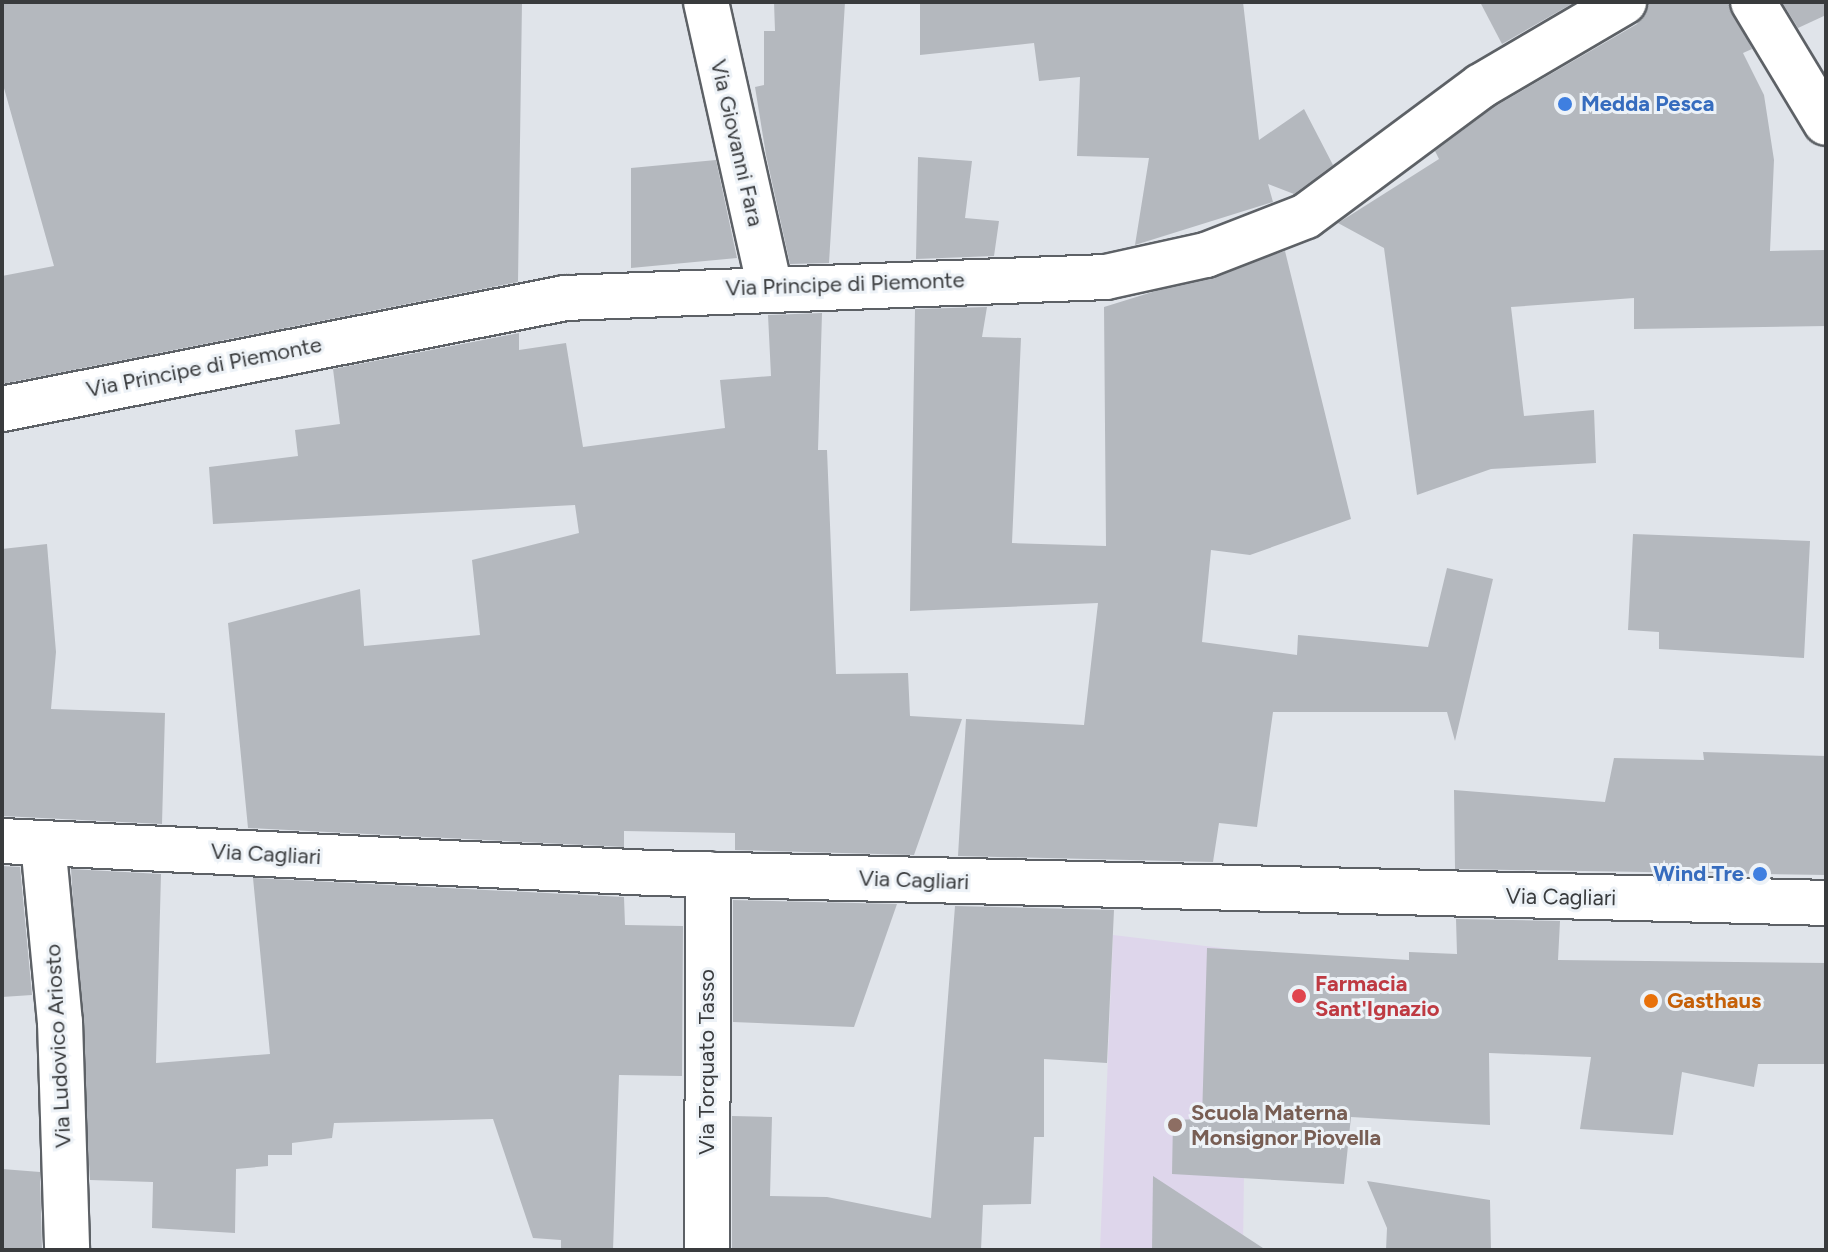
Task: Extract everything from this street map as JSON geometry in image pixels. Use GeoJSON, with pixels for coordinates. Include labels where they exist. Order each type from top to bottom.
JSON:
{"type":"FeatureCollection","features":[{"type":"Feature","properties":{"kind":"street","name":"Via Giovanni Fara"},"geometry":{"type":"LineString","coordinates":[[706,2],[769,285]]}},
{"type":"Feature","properties":{"kind":"street","name":"Via Principe di Piemonte"},"geometry":{"type":"LineString","coordinates":[[2,409],[565,298],[769,285],[1106,277],[1206,255],[1306,216],[1481,86],[1624,2]]}},
{"type":"Feature","properties":{"kind":"street"},"geometry":{"type":"LineString","coordinates":[[1753,2],[1826,123]]}},
{"type":"Feature","properties":{"kind":"street","name":"Via Cagliari"},"geometry":{"type":"LineString","coordinates":[[22,842],[708,874],[1826,903]]}},
{"type":"Feature","properties":{"kind":"street","name":"Via Ludovico Ariosto"},"geometry":{"type":"LineString","coordinates":[[22,842],[60,1022],[67,1250]]}},
{"type":"Feature","properties":{"kind":"street","name":"Via Torquato Tasso"},"geometry":{"type":"LineString","coordinates":[[707,1250],[708,874]]}},
{"type":"Feature","properties":{"kind":"shaded area","name":"Scuola Materna Monsignor Piovella"},"geometry":{"type":"Polygon","coordinates":[[[1113,935],[1247,951],[1243,1250],[1100,1250],[1113,935]]]}},
{"type":"Feature","properties":{"kind":"building"},"geometry":{"type":"Polygon","coordinates":[[[2,2],[522,2],[518,282],[2,384],[2,276],[54,266],[2,81],[2,2]]]}},
{"type":"Feature","properties":{"kind":"building"},"geometry":{"type":"Polygon","coordinates":[[[774,2],[845,2],[829,263],[790,264],[766,155],[755,87],[764,85],[764,31],[775,31],[774,2]]]}},
{"type":"Feature","properties":{"kind":"building"},"geometry":{"type":"Polygon","coordinates":[[[920,2],[1243,2],[1259,140],[1304,109],[1333,165],[1294,194],[1268,184],[1273,202],[1135,245],[1149,158],[1077,156],[1080,77],[1039,81],[1034,43],[920,55],[920,2]]]}},
{"type":"Feature","properties":{"kind":"building"},"geometry":{"type":"Polygon","coordinates":[[[1480,2],[1575,2],[1502,44],[1480,2]]]}},
{"type":"Feature","properties":{"kind":"building"},"geometry":{"type":"Polygon","coordinates":[[[1649,2],[1728,2],[1752,49],[1743,53],[1764,95],[1774,160],[1770,251],[1826,250],[1826,326],[1634,329],[1634,298],[1511,307],[1524,416],[1594,410],[1596,463],[1491,469],[1417,495],[1384,248],[1338,223],[1439,159],[1435,151],[1494,107],[1637,24],[1649,2]]]}},
{"type":"Feature","properties":{"kind":"building"},"geometry":{"type":"Polygon","coordinates":[[[1782,2],[1826,2],[1826,15],[1798,28],[1782,2]]]}},
{"type":"Feature","properties":{"kind":"building"},"geometry":{"type":"Polygon","coordinates":[[[918,157],[972,161],[965,218],[999,221],[994,256],[916,259],[918,157]]]}},
{"type":"Feature","properties":{"kind":"building"},"geometry":{"type":"Polygon","coordinates":[[[716,160],[737,258],[631,268],[631,168],[716,160]]]}},
{"type":"Feature","properties":{"kind":"building"},"geometry":{"type":"Polygon","coordinates":[[[1285,251],[1351,519],[1250,555],[1211,550],[1202,642],[1297,655],[1298,635],[1428,647],[1447,568],[1493,579],[1455,741],[1447,712],[1273,712],[1257,827],[1219,823],[1213,862],[958,856],[966,719],[1084,725],[1098,603],[910,611],[915,309],[987,307],[982,337],[1021,338],[1012,543],[1106,546],[1104,307],[1285,251]]]}},
{"type":"Feature","properties":{"kind":"building"},"geometry":{"type":"Polygon","coordinates":[[[822,313],[818,450],[827,450],[836,674],[908,673],[910,716],[962,719],[914,855],[735,850],[735,833],[624,831],[624,847],[248,828],[228,623],[360,589],[364,646],[480,635],[472,560],[579,533],[575,505],[213,524],[209,467],[298,456],[295,430],[340,424],[333,369],[519,333],[519,350],[566,343],[583,447],[725,428],[720,380],[771,376],[768,315],[822,313]]]}},
{"type":"Feature","properties":{"kind":"building"},"geometry":{"type":"Polygon","coordinates":[[[1633,534],[1810,541],[1804,658],[1659,649],[1659,632],[1628,630],[1633,534]]]}},
{"type":"Feature","properties":{"kind":"building"},"geometry":{"type":"Polygon","coordinates":[[[47,544],[56,652],[51,709],[165,713],[162,824],[2,816],[2,549],[47,544]]]}},
{"type":"Feature","properties":{"kind":"building"},"geometry":{"type":"Polygon","coordinates":[[[1703,752],[1826,756],[1826,875],[1455,869],[1454,790],[1605,802],[1614,758],[1704,760],[1703,752]]]}},
{"type":"Feature","properties":{"kind":"building"},"geometry":{"type":"Polygon","coordinates":[[[2,866],[20,867],[32,995],[2,997],[2,866]]]}},
{"type":"Feature","properties":{"kind":"building"},"geometry":{"type":"Polygon","coordinates":[[[71,869],[161,874],[156,1063],[270,1054],[253,878],[624,897],[625,925],[683,926],[682,1076],[619,1075],[613,1250],[561,1250],[561,1240],[533,1238],[493,1119],[334,1123],[332,1138],[292,1143],[292,1155],[268,1155],[268,1166],[236,1169],[235,1233],[152,1228],[153,1182],[90,1180],[71,869]]]}},
{"type":"Feature","properties":{"kind":"building"},"geometry":{"type":"Polygon","coordinates":[[[733,900],[897,904],[854,1027],[733,1022],[733,900]]]}},
{"type":"Feature","properties":{"kind":"building"},"geometry":{"type":"Polygon","coordinates":[[[955,906],[1114,910],[1107,1063],[1044,1059],[1044,1137],[1034,1137],[1031,1204],[983,1205],[981,1250],[732,1250],[732,1116],[772,1117],[770,1196],[827,1197],[931,1218],[955,906]]]}},
{"type":"Feature","properties":{"kind":"building"},"geometry":{"type":"Polygon","coordinates":[[[1456,919],[1560,921],[1558,960],[1826,963],[1826,1064],[1758,1064],[1754,1087],[1682,1072],[1673,1135],[1580,1129],[1591,1057],[1489,1053],[1490,1125],[1351,1117],[1344,1184],[1172,1174],[1173,1120],[1202,1119],[1207,948],[1409,960],[1409,952],[1457,954],[1456,919]]]}},
{"type":"Feature","properties":{"kind":"building"},"geometry":{"type":"Polygon","coordinates":[[[2,1169],[40,1172],[42,1250],[2,1250],[2,1169]]]}},
{"type":"Feature","properties":{"kind":"building"},"geometry":{"type":"Polygon","coordinates":[[[1153,1176],[1266,1250],[1152,1250],[1153,1176]]]}},
{"type":"Feature","properties":{"kind":"building"},"geometry":{"type":"Polygon","coordinates":[[[1367,1181],[1490,1200],[1491,1250],[1386,1250],[1387,1228],[1367,1181]]]}},
{"type":"Feature","properties":{"kind":"place","name":"Medda Pesca"},"geometry":{"type":"Point","coordinates":[1565,104]}},
{"type":"Feature","properties":{"kind":"place","name":"Wind Tre"},"geometry":{"type":"Point","coordinates":[1760,874]}},
{"type":"Feature","properties":{"kind":"place","name":"Farmacia Sant'Ignazio"},"geometry":{"type":"Point","coordinates":[1299,996]}},
{"type":"Feature","properties":{"kind":"place","name":"Gasthaus"},"geometry":{"type":"Point","coordinates":[1651,1001]}},
{"type":"Feature","properties":{"kind":"place","name":"Scuola Materna Monsignor Piovella"},"geometry":{"type":"Point","coordinates":[1175,1125]}}]}
